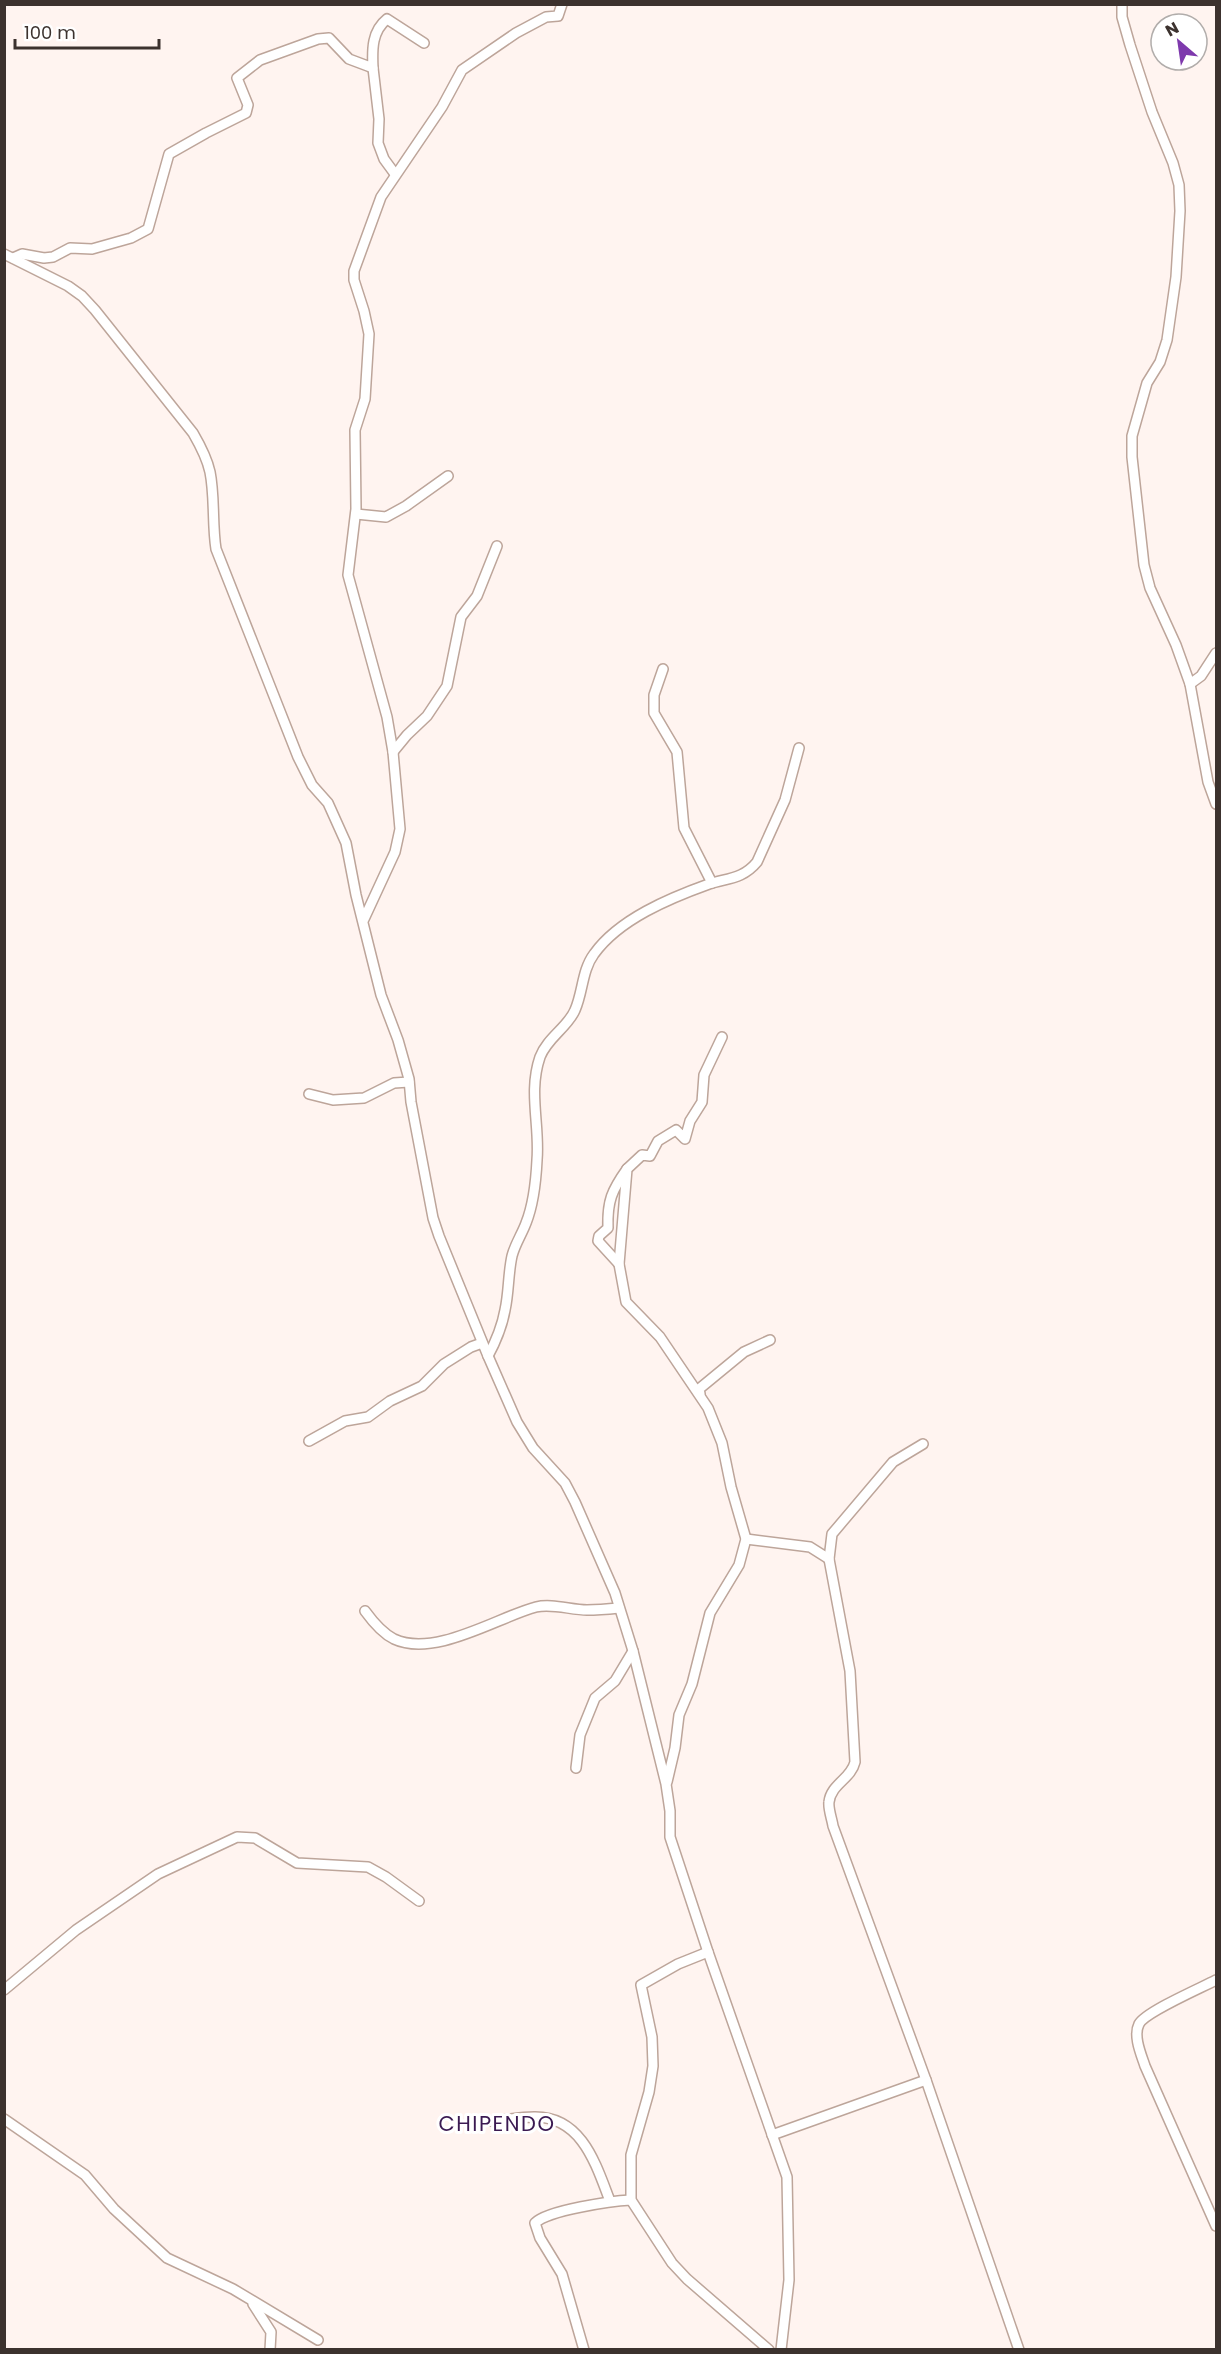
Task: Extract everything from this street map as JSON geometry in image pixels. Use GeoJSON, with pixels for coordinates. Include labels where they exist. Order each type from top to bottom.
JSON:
{"type":"FeatureCollection","features":[{"type":"Feature","properties":{"kind":"street"},"geometry":{"type":"LineString","coordinates":[[364,919],[399,839],[400,829],[393,752],[387,717],[348,575],[356,514],[355,430],[364,399],[369,334],[354,280],[354,271],[372,216],[381,197],[442,107],[462,70],[516,33],[546,17],[558,16],[562,4]]}},
{"type":"Feature","properties":{"kind":"street"},"geometry":{"type":"LineString","coordinates":[[1122,4],[1122,17],[1130,45],[1179,185],[1179,242],[1167,340],[1160,362],[1147,383],[1135,423],[1132,458],[1144,565],[1150,588],[1176,645],[1190,684],[1208,782],[1216,804]]}},
{"type":"Feature","properties":{"kind":"street"},"geometry":{"type":"LineString","coordinates":[[395,174],[384,159],[378,143],[379,119],[372,51],[378,27],[387,19],[424,43]]}},
{"type":"Feature","properties":{"kind":"street"},"geometry":{"type":"LineString","coordinates":[[9,256],[22,254],[44,258],[53,257],[70,248],[92,249],[131,238],[148,229],[169,154],[246,113],[248,105],[237,78],[260,60],[318,39],[329,38],[349,59],[374,68]]}},
{"type":"Feature","properties":{"kind":"street"},"geometry":{"type":"LineString","coordinates":[[9,256],[68,286],[95,310],[193,433],[203,451],[210,474],[216,549],[298,757],[312,785],[328,803],[346,843],[356,895],[364,919],[381,994],[398,1040],[409,1082],[433,1218],[482,1343],[518,1422],[533,1448],[565,1484],[575,1502],[619,1608],[633,1651],[666,1784],[670,1812],[670,1837],[787,2177],[789,2280],[782,2349]]}},
{"type":"Feature","properties":{"kind":"street"},"geometry":{"type":"LineString","coordinates":[[356,514],[386,517],[406,506],[448,476]]}},
{"type":"Feature","properties":{"kind":"street"},"geometry":{"type":"LineString","coordinates":[[393,752],[407,735],[428,716],[447,686],[461,617],[477,596],[497,546]]}},
{"type":"Feature","properties":{"kind":"street"},"geometry":{"type":"LineString","coordinates":[[1190,684],[1201,676],[1216,653]]}},
{"type":"Feature","properties":{"kind":"street"},"geometry":{"type":"LineString","coordinates":[[663,669],[654,695],[654,713],[677,752],[684,828],[712,883]]}},
{"type":"Feature","properties":{"kind":"street"},"geometry":{"type":"LineString","coordinates":[[488,1356],[499,1336],[506,1309],[512,1254],[526,1223],[533,1197],[538,1158],[533,1098],[540,1056],[555,1034],[574,1013],[588,965],[593,955],[604,943],[625,925],[651,910],[712,883],[745,874],[757,862],[785,800],[800,748]]}},
{"type":"Feature","properties":{"kind":"street"},"geometry":{"type":"LineString","coordinates":[[619,1264],[598,1241],[608,1228],[607,1214],[613,1188],[627,1169],[642,1155],[650,1156],[658,1141],[676,1130],[685,1139],[690,1121],[702,1102],[704,1075],[722,1037]]}},
{"type":"Feature","properties":{"kind":"street"},"geometry":{"type":"LineString","coordinates":[[309,1094],[333,1100],[364,1098],[394,1083],[409,1082]]}},
{"type":"Feature","properties":{"kind":"street"},"geometry":{"type":"LineString","coordinates":[[627,1169],[619,1264],[626,1302],[660,1337],[700,1394],[715,1423],[746,1539],[739,1565],[710,1613],[692,1684],[677,1720],[675,1748],[666,1784]]}},
{"type":"Feature","properties":{"kind":"street"},"geometry":{"type":"LineString","coordinates":[[700,1394],[699,1389],[702,1385],[722,1372],[733,1360],[744,1352],[770,1340]]}},
{"type":"Feature","properties":{"kind":"street"},"geometry":{"type":"LineString","coordinates":[[309,1441],[345,1421],[368,1417],[390,1401],[422,1386],[444,1364],[471,1347],[482,1343]]}},
{"type":"Feature","properties":{"kind":"street"},"geometry":{"type":"LineString","coordinates":[[923,1444],[893,1462],[832,1534],[829,1559],[850,1671],[855,1762],[851,1774],[837,1785],[829,1801],[833,1826],[926,2080],[1019,2349]]}},
{"type":"Feature","properties":{"kind":"street"},"geometry":{"type":"LineString","coordinates":[[746,1539],[810,1547],[829,1559]]}},
{"type":"Feature","properties":{"kind":"street"},"geometry":{"type":"LineString","coordinates":[[364,1611],[387,1635],[395,1640],[412,1644],[437,1642],[538,1606],[586,1610],[619,1608]]}},
{"type":"Feature","properties":{"kind":"street"},"geometry":{"type":"LineString","coordinates":[[576,1768],[580,1735],[595,1698],[615,1680],[633,1651]]}},
{"type":"Feature","properties":{"kind":"street"},"geometry":{"type":"LineString","coordinates":[[4,1990],[76,1930],[158,1874],[237,1837],[255,1838],[297,1863],[368,1867],[419,1901]]}},
{"type":"Feature","properties":{"kind":"street"},"geometry":{"type":"LineString","coordinates":[[708,1952],[678,1964],[641,1985],[652,2037],[652,2066],[649,2092],[631,2155],[631,2200],[672,2264],[711,2302],[769,2349]]}},
{"type":"Feature","properties":{"kind":"street"},"geometry":{"type":"LineString","coordinates":[[1216,1980],[1151,2013],[1139,2023],[1138,2044],[1145,2066],[1216,2226]]}},
{"type":"Feature","properties":{"kind":"street"},"geometry":{"type":"LineString","coordinates":[[772,2134],[926,2080]]}},
{"type":"Feature","properties":{"kind":"street"},"geometry":{"type":"LineString","coordinates":[[491,2121],[536,2117],[548,2119],[575,2133],[585,2142],[595,2160],[610,2201]]}},
{"type":"Feature","properties":{"kind":"street"},"geometry":{"type":"LineString","coordinates":[[4,2119],[78,2169],[114,2209],[167,2258],[233,2289],[318,2340]]}},
{"type":"Feature","properties":{"kind":"street"},"geometry":{"type":"LineString","coordinates":[[584,2349],[562,2274],[540,2238],[535,2223],[557,2213],[610,2201],[631,2200]]}},
{"type":"Feature","properties":{"kind":"street"},"geometry":{"type":"LineString","coordinates":[[251,2300],[271,2332],[270,2349]]}},
{"type":"Feature","properties":{"kind":"district","name":"CHIPENDO"},"geometry":{"type":"Point","coordinates":[497,2124]}}]}
